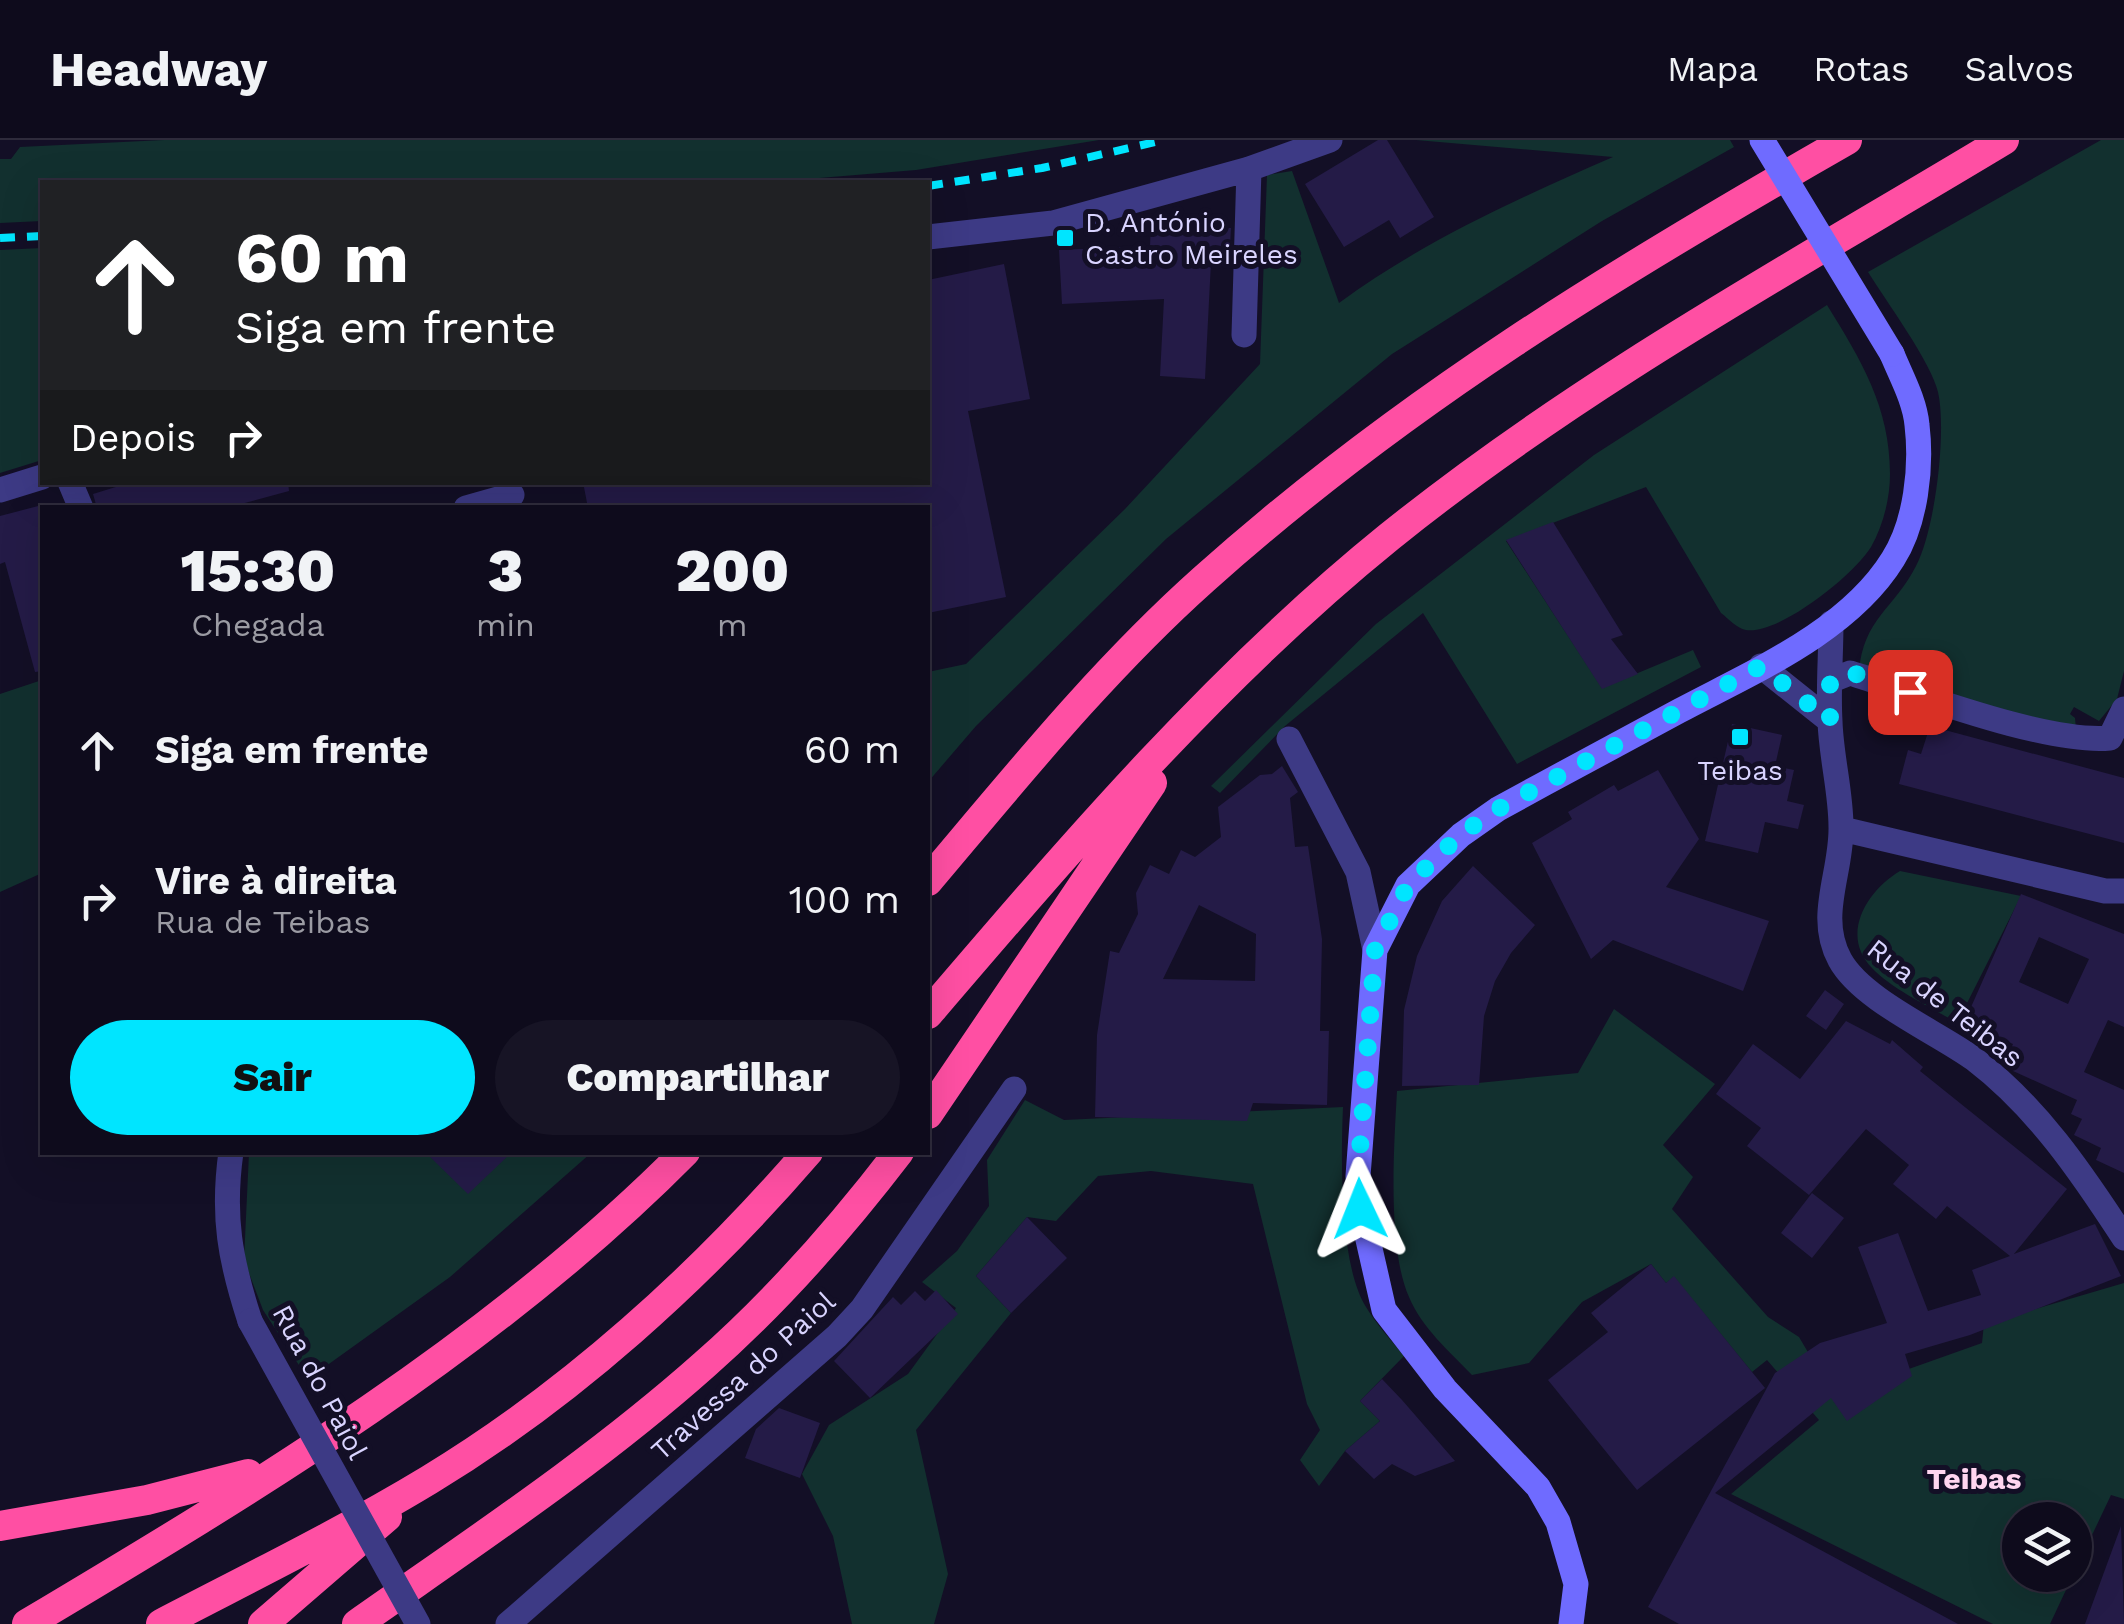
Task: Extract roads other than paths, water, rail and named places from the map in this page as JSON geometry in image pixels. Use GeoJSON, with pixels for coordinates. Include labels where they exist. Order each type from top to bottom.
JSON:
{"type":"FeatureCollection","features":[{"type":"Feature","properties":{"kind":"highway"},"geometry":{"type":"LineString","coordinates":[[930,879],[1099,682],[1201,581],[1330,473],[1490,354],[1566,305],[1848,140]]}},
{"type":"Feature","properties":{"kind":"highway"},"geometry":{"type":"LineString","coordinates":[[930,1012],[1092,825],[1201,710],[1342,577],[1502,451],[1672,338],[2004,140]]}},
{"type":"Feature","properties":{"kind":"highway"},"geometry":{"type":"LineString","coordinates":[[930,1111],[1201,710]]}},
{"type":"Feature","properties":{"kind":"highway"},"geometry":{"type":"LineString","coordinates":[[27,1624],[284,1462],[474,1334],[576,1253],[681,1155]]}},
{"type":"Feature","properties":{"kind":"highway"},"geometry":{"type":"LineString","coordinates":[[264,1624],[430,1479],[578,1372],[693,1276],[805,1155]]}},
{"type":"Feature","properties":{"kind":"highway"},"geometry":{"type":"LineString","coordinates":[[357,1624],[552,1486],[705,1365],[800,1272],[897,1155]]}},
{"type":"Feature","properties":{"kind":"highway"},"geometry":{"type":"LineString","coordinates":[[0,1526],[147,1500],[284,1462]]}},
{"type":"Feature","properties":{"kind":"highway"},"geometry":{"type":"LineString","coordinates":[[162,1624],[430,1479]]}},
{"type":"Feature","properties":{"kind":"street"},"geometry":{"type":"LineString","coordinates":[[930,236],[1054,223],[1250,169],[1330,140]]}},
{"type":"Feature","properties":{"kind":"street"},"geometry":{"type":"LineString","coordinates":[[1375,950],[1408,885],[1461,834],[1498,809],[1761,666],[1832,623],[1862,598],[1895,556],[1912,508],[1917,424],[1892,354],[1762,140]]}},
{"type":"Feature","properties":{"kind":"street"},"geometry":{"type":"LineString","coordinates":[[1244,335],[1250,169]]}},
{"type":"Feature","properties":{"kind":"street"},"geometry":{"type":"LineString","coordinates":[[0,490],[40,478]]}},
{"type":"Feature","properties":{"kind":"street"},"geometry":{"type":"LineString","coordinates":[[477,505],[512,495]]}},
{"type":"Feature","properties":{"kind":"street","name":"Rua de Teibas"},"geometry":{"type":"LineString","coordinates":[[1832,623],[1830,721],[1842,829],[1829,912],[1830,934],[1842,964],[1878,996],[1974,1060],[2026,1106],[2072,1158],[2124,1238]]}},
{"type":"Feature","properties":{"kind":"street"},"geometry":{"type":"LineString","coordinates":[[1761,666],[1830,721]]}},
{"type":"Feature","properties":{"kind":"street"},"geometry":{"type":"LineString","coordinates":[[1830,681],[1850,672],[1971,711],[2090,740],[2110,738],[2124,709]]}},
{"type":"Feature","properties":{"kind":"street"},"geometry":{"type":"LineString","coordinates":[[1289,739],[1358,872],[1375,950],[1358,1176],[1372,1275],[1384,1310],[1412,1350],[1538,1486],[1572,1560],[1576,1584],[1571,1624]]}},
{"type":"Feature","properties":{"kind":"street"},"geometry":{"type":"LineString","coordinates":[[1842,829],[2105,891],[2124,891]]}},
{"type":"Feature","properties":{"kind":"street","name":"Travessa do Paiol"},"geometry":{"type":"LineString","coordinates":[[508,1624],[837,1336],[862,1309],[1014,1089]]}},
{"type":"Feature","properties":{"kind":"street","name":"Rua do Paiol"},"geometry":{"type":"LineString","coordinates":[[231,1155],[225,1193],[230,1260],[250,1321],[418,1624]]}},
{"type":"Feature","properties":{"kind":"railway"},"geometry":{"type":"LineString","coordinates":[[930,186],[1042,168],[1164,140]]}},
{"type":"Feature","properties":{"kind":"railway"},"geometry":{"type":"LineString","coordinates":[[0,238],[40,236]]}},
{"type":"Feature","properties":{"kind":"place","name":"D. António Castro Meireles"},"geometry":{"type":"Point","coordinates":[1065,238]}},
{"type":"Feature","properties":{"kind":"place","name":"Teibas"},"geometry":{"type":"Point","coordinates":[1740,737]}},
{"type":"Feature","properties":{"kind":"district","name":"Teibas"},"geometry":{"type":"Point","coordinates":[1974,1478]}}]}
